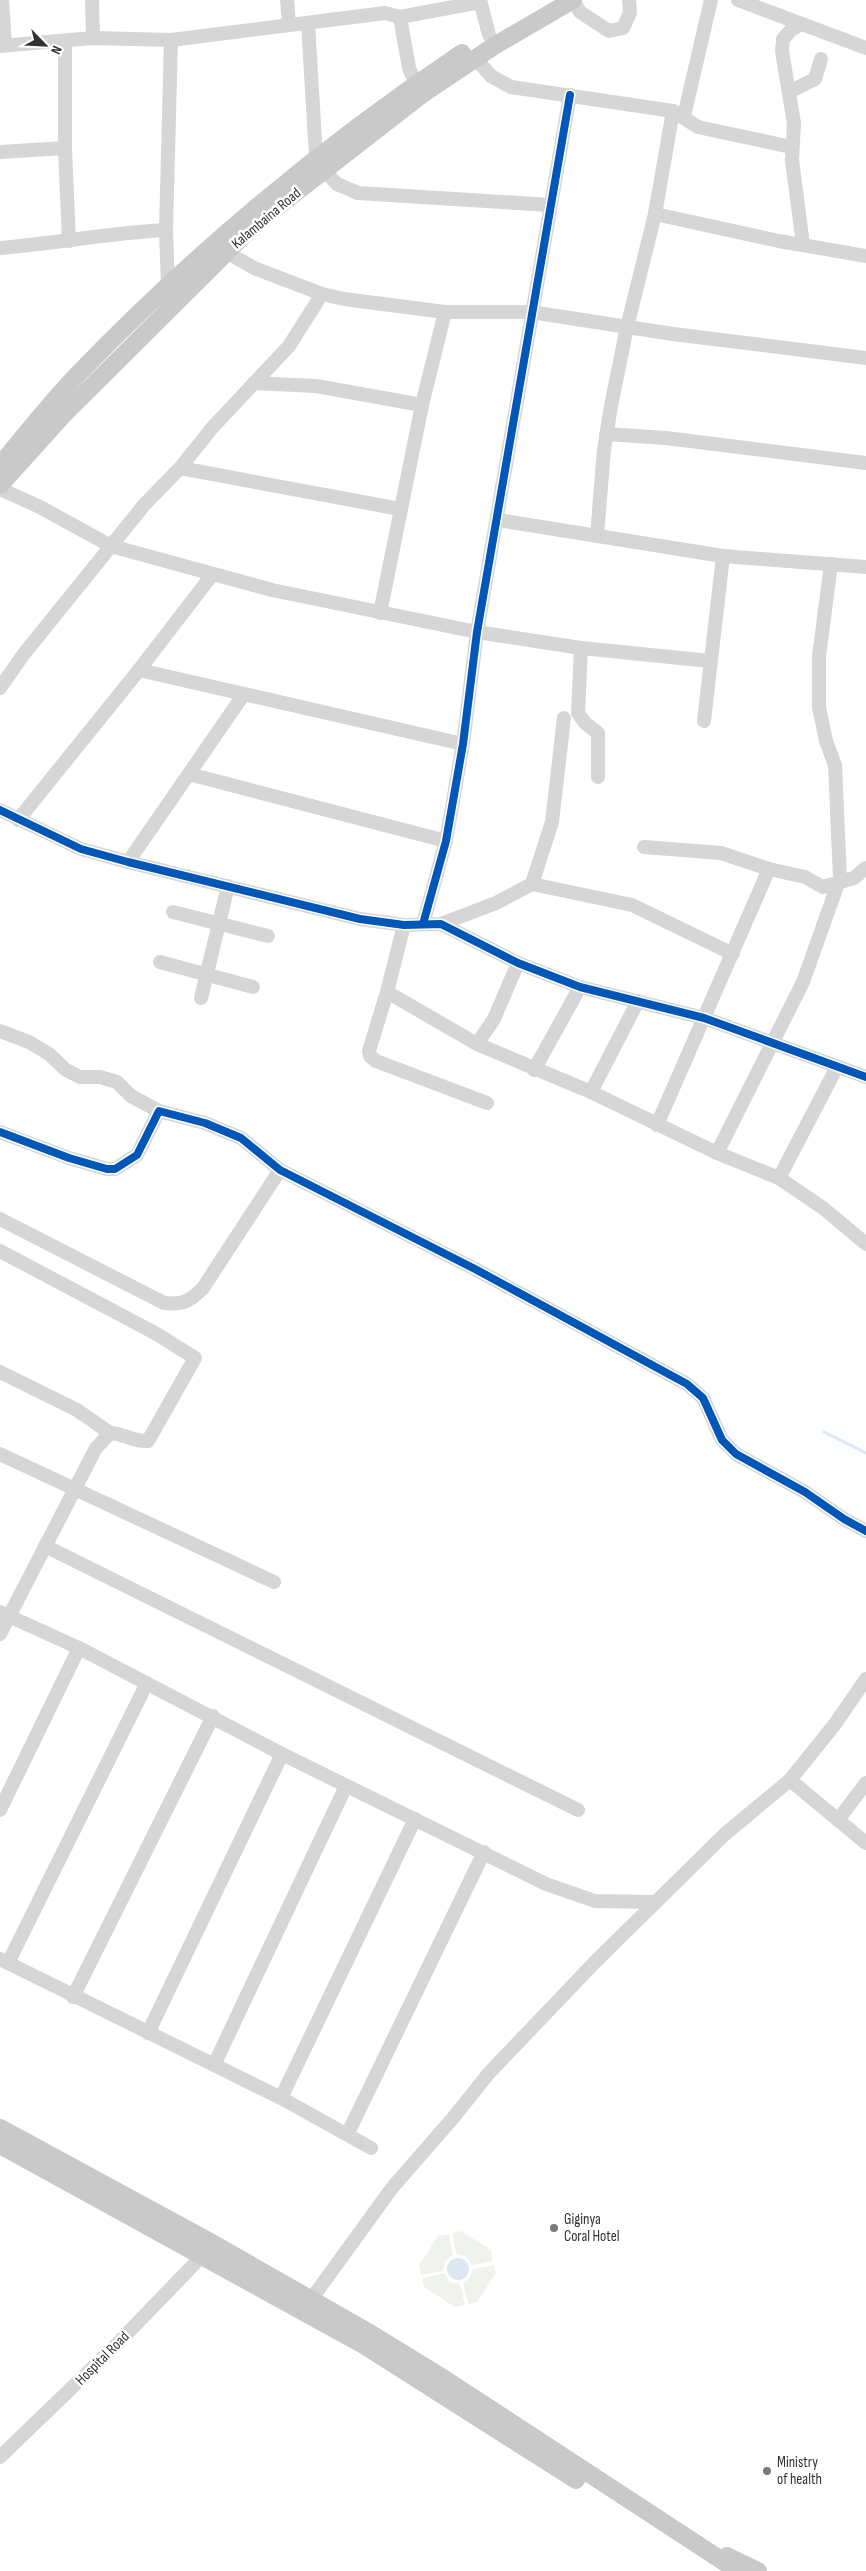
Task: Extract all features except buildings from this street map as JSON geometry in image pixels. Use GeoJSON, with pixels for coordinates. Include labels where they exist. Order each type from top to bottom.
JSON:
{"type":"FeatureCollection","features":[{"type":"Feature","properties":{"kind":"main road","name":"Kalambaina Road"},"geometry":{"type":"LineString","coordinates":[[0,485],[65,413],[226,252],[320,164],[416,84],[489,35],[550,0]]}},
{"type":"Feature","properties":{"kind":"main road","name":"Kalambaina Road"},"geometry":{"type":"LineString","coordinates":[[0,465],[79,372],[168,285],[246,215],[476,58],[573,0]]}},
{"type":"Feature","properties":{"kind":"main road"},"geometry":{"type":"LineString","coordinates":[[0,2128],[210,2242],[310,2301],[368,2332],[446,2380],[738,2571]]}},
{"type":"Feature","properties":{"kind":"main road"},"geometry":{"type":"LineString","coordinates":[[0,2146],[362,2344],[717,2571]]}},
{"type":"Feature","properties":{"kind":"main road"},"geometry":{"type":"LineString","coordinates":[[693,2542],[758,2571]]}},
{"type":"Feature","properties":{"kind":"street"},"geometry":{"type":"LineString","coordinates":[[2,0],[2,45],[93,38],[170,40],[308,22],[384,6],[400,18],[409,68],[416,84]]}},
{"type":"Feature","properties":{"kind":"street"},"geometry":{"type":"LineString","coordinates":[[92,0],[93,38]]}},
{"type":"Feature","properties":{"kind":"street"},"geometry":{"type":"LineString","coordinates":[[287,0],[289,25]]}},
{"type":"Feature","properties":{"kind":"street"},"geometry":{"type":"LineString","coordinates":[[573,0],[580,12],[609,31],[623,28],[630,12],[629,0]]}},
{"type":"Feature","properties":{"kind":"street"},"geometry":{"type":"LineString","coordinates":[[597,535],[606,434],[627,327],[678,113],[711,0]]}},
{"type":"Feature","properties":{"kind":"street"},"geometry":{"type":"LineString","coordinates":[[738,0],[800,25],[866,48]]}},
{"type":"Feature","properties":{"kind":"street"},"geometry":{"type":"LineString","coordinates":[[400,18],[480,1],[489,35]]}},
{"type":"Feature","properties":{"kind":"street"},"geometry":{"type":"LineString","coordinates":[[308,22],[320,164],[337,184],[358,193],[550,205]]}},
{"type":"Feature","properties":{"kind":"street"},"geometry":{"type":"LineString","coordinates":[[800,25],[791,30],[783,39],[782,52],[794,123],[791,147],[803,245]]}},
{"type":"Feature","properties":{"kind":"street"},"geometry":{"type":"LineString","coordinates":[[168,285],[166,230],[170,40]]}},
{"type":"Feature","properties":{"kind":"street"},"geometry":{"type":"LineString","coordinates":[[65,41],[65,148],[69,241]]}},
{"type":"Feature","properties":{"kind":"street"},"geometry":{"type":"LineString","coordinates":[[476,58],[500,83],[678,113],[698,127],[791,147]]}},
{"type":"Feature","properties":{"kind":"street"},"geometry":{"type":"LineString","coordinates":[[790,92],[814,79],[821,58]]}},
{"type":"Feature","properties":{"kind":"street"},"geometry":{"type":"LineString","coordinates":[[422,924],[446,841],[463,744],[477,632],[498,520],[531,312],[570,95]]}},
{"type":"Feature","properties":{"kind":"street"},"geometry":{"type":"LineString","coordinates":[[0,152],[65,148]]}},
{"type":"Feature","properties":{"kind":"street"},"geometry":{"type":"LineString","coordinates":[[655,214],[803,245],[866,256]]}},
{"type":"Feature","properties":{"kind":"street"},"geometry":{"type":"LineString","coordinates":[[0,248],[69,241],[125,232],[166,230]]}},
{"type":"Feature","properties":{"kind":"street"},"geometry":{"type":"LineString","coordinates":[[226,252],[254,268],[322,294],[445,312],[531,312],[627,327],[866,358]]}},
{"type":"Feature","properties":{"kind":"street"},"geometry":{"type":"LineString","coordinates":[[0,688],[23,655],[144,505],[180,468],[289,346],[322,294]]}},
{"type":"Feature","properties":{"kind":"street"},"geometry":{"type":"LineString","coordinates":[[380,613],[422,405],[445,312]]}},
{"type":"Feature","properties":{"kind":"street"},"geometry":{"type":"LineString","coordinates":[[254,383],[316,386],[422,405]]}},
{"type":"Feature","properties":{"kind":"street"},"geometry":{"type":"LineString","coordinates":[[606,434],[666,438],[866,463]]}},
{"type":"Feature","properties":{"kind":"street"},"geometry":{"type":"LineString","coordinates":[[180,468],[400,508]]}},
{"type":"Feature","properties":{"kind":"street"},"geometry":{"type":"LineString","coordinates":[[0,489],[40,507],[111,546],[212,575],[380,613],[477,632],[581,648],[710,661]]}},
{"type":"Feature","properties":{"kind":"street"},"geometry":{"type":"LineString","coordinates":[[498,520],[723,556],[866,567]]}},
{"type":"Feature","properties":{"kind":"street"},"geometry":{"type":"LineString","coordinates":[[704,721],[723,556]]}},
{"type":"Feature","properties":{"kind":"street"},"geometry":{"type":"LineString","coordinates":[[717,1153],[803,982],[839,882],[835,765],[826,740],[819,707],[820,656],[831,564]]}},
{"type":"Feature","properties":{"kind":"street"},"geometry":{"type":"LineString","coordinates":[[18,820],[139,670],[212,575]]}},
{"type":"Feature","properties":{"kind":"street"},"geometry":{"type":"LineString","coordinates":[[581,648],[578,713],[585,723],[598,733],[598,777]]}},
{"type":"Feature","properties":{"kind":"street"},"geometry":{"type":"LineString","coordinates":[[139,670],[463,744]]}},
{"type":"Feature","properties":{"kind":"street"},"geometry":{"type":"LineString","coordinates":[[128,862],[244,694]]}},
{"type":"Feature","properties":{"kind":"street"},"geometry":{"type":"LineString","coordinates":[[532,884],[552,822],[564,718]]}},
{"type":"Feature","properties":{"kind":"street"},"geometry":{"type":"LineString","coordinates":[[189,774],[446,841]]}},
{"type":"Feature","properties":{"kind":"street"},"geometry":{"type":"LineString","coordinates":[[0,810],[81,849],[360,919],[404,924],[441,924],[475,912],[532,884],[632,905],[733,954]]}},
{"type":"Feature","properties":{"kind":"street"},"geometry":{"type":"LineString","coordinates":[[644,848],[721,853],[769,869],[805,877],[823,887],[854,878],[866,868]]}},
{"type":"Feature","properties":{"kind":"street"},"geometry":{"type":"LineString","coordinates":[[657,1125],[769,869]]}},
{"type":"Feature","properties":{"kind":"street"},"geometry":{"type":"LineString","coordinates":[[201,998],[228,886]]}},
{"type":"Feature","properties":{"kind":"street"},"geometry":{"type":"LineString","coordinates":[[173,912],[268,936]]}},
{"type":"Feature","properties":{"kind":"street"},"geometry":{"type":"LineString","coordinates":[[404,924],[387,992],[369,1051],[370,1056],[376,1061],[487,1103]]}},
{"type":"Feature","properties":{"kind":"street"},"geometry":{"type":"LineString","coordinates":[[441,924],[518,963],[580,987],[704,1018],[866,1077]]}},
{"type":"Feature","properties":{"kind":"street"},"geometry":{"type":"LineString","coordinates":[[160,962],[253,987]]}},
{"type":"Feature","properties":{"kind":"street"},"geometry":{"type":"LineString","coordinates":[[477,1044],[494,1019],[518,963]]}},
{"type":"Feature","properties":{"kind":"street"},"geometry":{"type":"LineString","coordinates":[[534,1070],[580,987]]}},
{"type":"Feature","properties":{"kind":"street"},"geometry":{"type":"LineString","coordinates":[[387,992],[477,1044],[534,1070],[591,1092],[717,1153],[779,1178],[823,1208],[866,1244]]}},
{"type":"Feature","properties":{"kind":"street"},"geometry":{"type":"LineString","coordinates":[[591,1092],[638,1001]]}},
{"type":"Feature","properties":{"kind":"street"},"geometry":{"type":"LineString","coordinates":[[0,1031],[29,1042],[80,1077],[100,1077],[117,1082],[140,1101],[159,1111],[205,1123],[241,1138],[280,1170],[475,1268],[687,1384],[703,1398],[719,1436],[736,1454],[805,1492],[844,1519],[866,1531]]}},
{"type":"Feature","properties":{"kind":"street"},"geometry":{"type":"LineString","coordinates":[[779,1178],[837,1067]]}},
{"type":"Feature","properties":{"kind":"street"},"geometry":{"type":"LineString","coordinates":[[0,1132],[69,1158],[106,1169],[115,1169],[137,1155],[159,1111]]}},
{"type":"Feature","properties":{"kind":"street"},"geometry":{"type":"LineString","coordinates":[[0,1219],[164,1303],[180,1305],[194,1297],[203,1288],[280,1170]]}},
{"type":"Feature","properties":{"kind":"street"},"geometry":{"type":"LineString","coordinates":[[0,1251],[154,1333],[195,1358],[148,1441],[140,1442],[118,1433],[110,1433],[77,1410],[0,1372]]}},
{"type":"Feature","properties":{"kind":"street"},"geometry":{"type":"LineString","coordinates":[[0,1634],[4,1614],[45,1546],[96,1448],[110,1433]]}},
{"type":"Feature","properties":{"kind":"street"},"geometry":{"type":"LineString","coordinates":[[0,1454],[274,1582]]}},
{"type":"Feature","properties":{"kind":"street"},"geometry":{"type":"LineString","coordinates":[[45,1546],[578,1810]]}},
{"type":"Feature","properties":{"kind":"street"},"geometry":{"type":"LineString","coordinates":[[4,1614],[148,1682],[282,1754],[546,1884],[595,1901],[655,1902]]}},
{"type":"Feature","properties":{"kind":"street"},"geometry":{"type":"LineString","coordinates":[[0,1810],[79,1648]]}},
{"type":"Feature","properties":{"kind":"street"},"geometry":{"type":"LineString","coordinates":[[310,2301],[392,2188],[489,2073],[655,1902],[724,1834],[790,1780],[835,1724],[866,1679]]}},
{"type":"Feature","properties":{"kind":"street"},"geometry":{"type":"LineString","coordinates":[[148,1682],[4,1961],[73,1997],[281,2098],[348,2133],[371,2148]]}},
{"type":"Feature","properties":{"kind":"street"},"geometry":{"type":"LineString","coordinates":[[73,1997],[213,1716]]}},
{"type":"Feature","properties":{"kind":"street"},"geometry":{"type":"LineString","coordinates":[[148,2033],[282,1754]]}},
{"type":"Feature","properties":{"kind":"street"},"geometry":{"type":"LineString","coordinates":[[790,1780],[866,1843]]}},
{"type":"Feature","properties":{"kind":"street"},"geometry":{"type":"LineString","coordinates":[[838,1820],[866,1783]]}},
{"type":"Feature","properties":{"kind":"street"},"geometry":{"type":"LineString","coordinates":[[214,2065],[346,1786]]}},
{"type":"Feature","properties":{"kind":"street"},"geometry":{"type":"LineString","coordinates":[[281,2098],[415,1818]]}},
{"type":"Feature","properties":{"kind":"street"},"geometry":{"type":"LineString","coordinates":[[348,2133],[484,1852]]}},
{"type":"Feature","properties":{"kind":"street","name":"Hospital Road"},"geometry":{"type":"LineString","coordinates":[[0,2457],[116,2345],[202,2256]]}},
{"type":"Feature","properties":{"kind":"shaded area"},"geometry":{"type":"Polygon","coordinates":[[[461,2231],[491,2250],[493,2261],[472,2265],[466,2256],[456,2254],[452,2233],[461,2231]]]}},
{"type":"Feature","properties":{"kind":"shaded area"},"geometry":{"type":"Polygon","coordinates":[[[449,2234],[453,2255],[445,2261],[443,2271],[421,2275],[419,2265],[438,2236],[449,2234]]]}},
{"type":"Feature","properties":{"kind":"shaded area"},"geometry":{"type":"Polygon","coordinates":[[[458,2258],[466,2261],[469,2269],[466,2277],[458,2280],[450,2277],[447,2269],[450,2261],[458,2258]]]}},
{"type":"Feature","properties":{"kind":"shaded area"},"geometry":{"type":"Polygon","coordinates":[[[494,2265],[496,2273],[477,2302],[468,2304],[463,2283],[470,2277],[473,2269],[494,2265]]]}},
{"type":"Feature","properties":{"kind":"shaded area"},"geometry":{"type":"Polygon","coordinates":[[[444,2273],[450,2282],[460,2284],[465,2305],[455,2307],[424,2287],[422,2278],[444,2273]]]}},
{"type":"Feature","properties":{"kind":"waterway"},"geometry":{"type":"LineString","coordinates":[[824,1432],[866,1453]]}},
{"type":"Feature","properties":{"kind":"cycle path"},"geometry":{"type":"LineString","coordinates":[[423,924],[446,841],[463,744],[477,632],[570,95]]}},
{"type":"Feature","properties":{"kind":"cycle path"},"geometry":{"type":"LineString","coordinates":[[0,810],[81,849],[128,862],[360,919],[404,925],[441,924],[518,963],[580,987],[704,1018],[866,1077]]}},
{"type":"Feature","properties":{"kind":"cycle path"},"geometry":{"type":"LineString","coordinates":[[0,1132],[69,1158],[107,1169],[115,1169],[137,1155],[159,1111],[205,1123],[241,1138],[280,1170],[475,1269],[687,1384],[703,1398],[722,1440],[736,1454],[805,1492],[844,1519],[866,1531]]}},
{"type":"Feature","properties":{"kind":"place","name":"Giginya Coral Hotel"},"geometry":{"type":"Point","coordinates":[554,2228]}},
{"type":"Feature","properties":{"kind":"place","name":"Ministry of health"},"geometry":{"type":"Point","coordinates":[767,2471]}}]}
